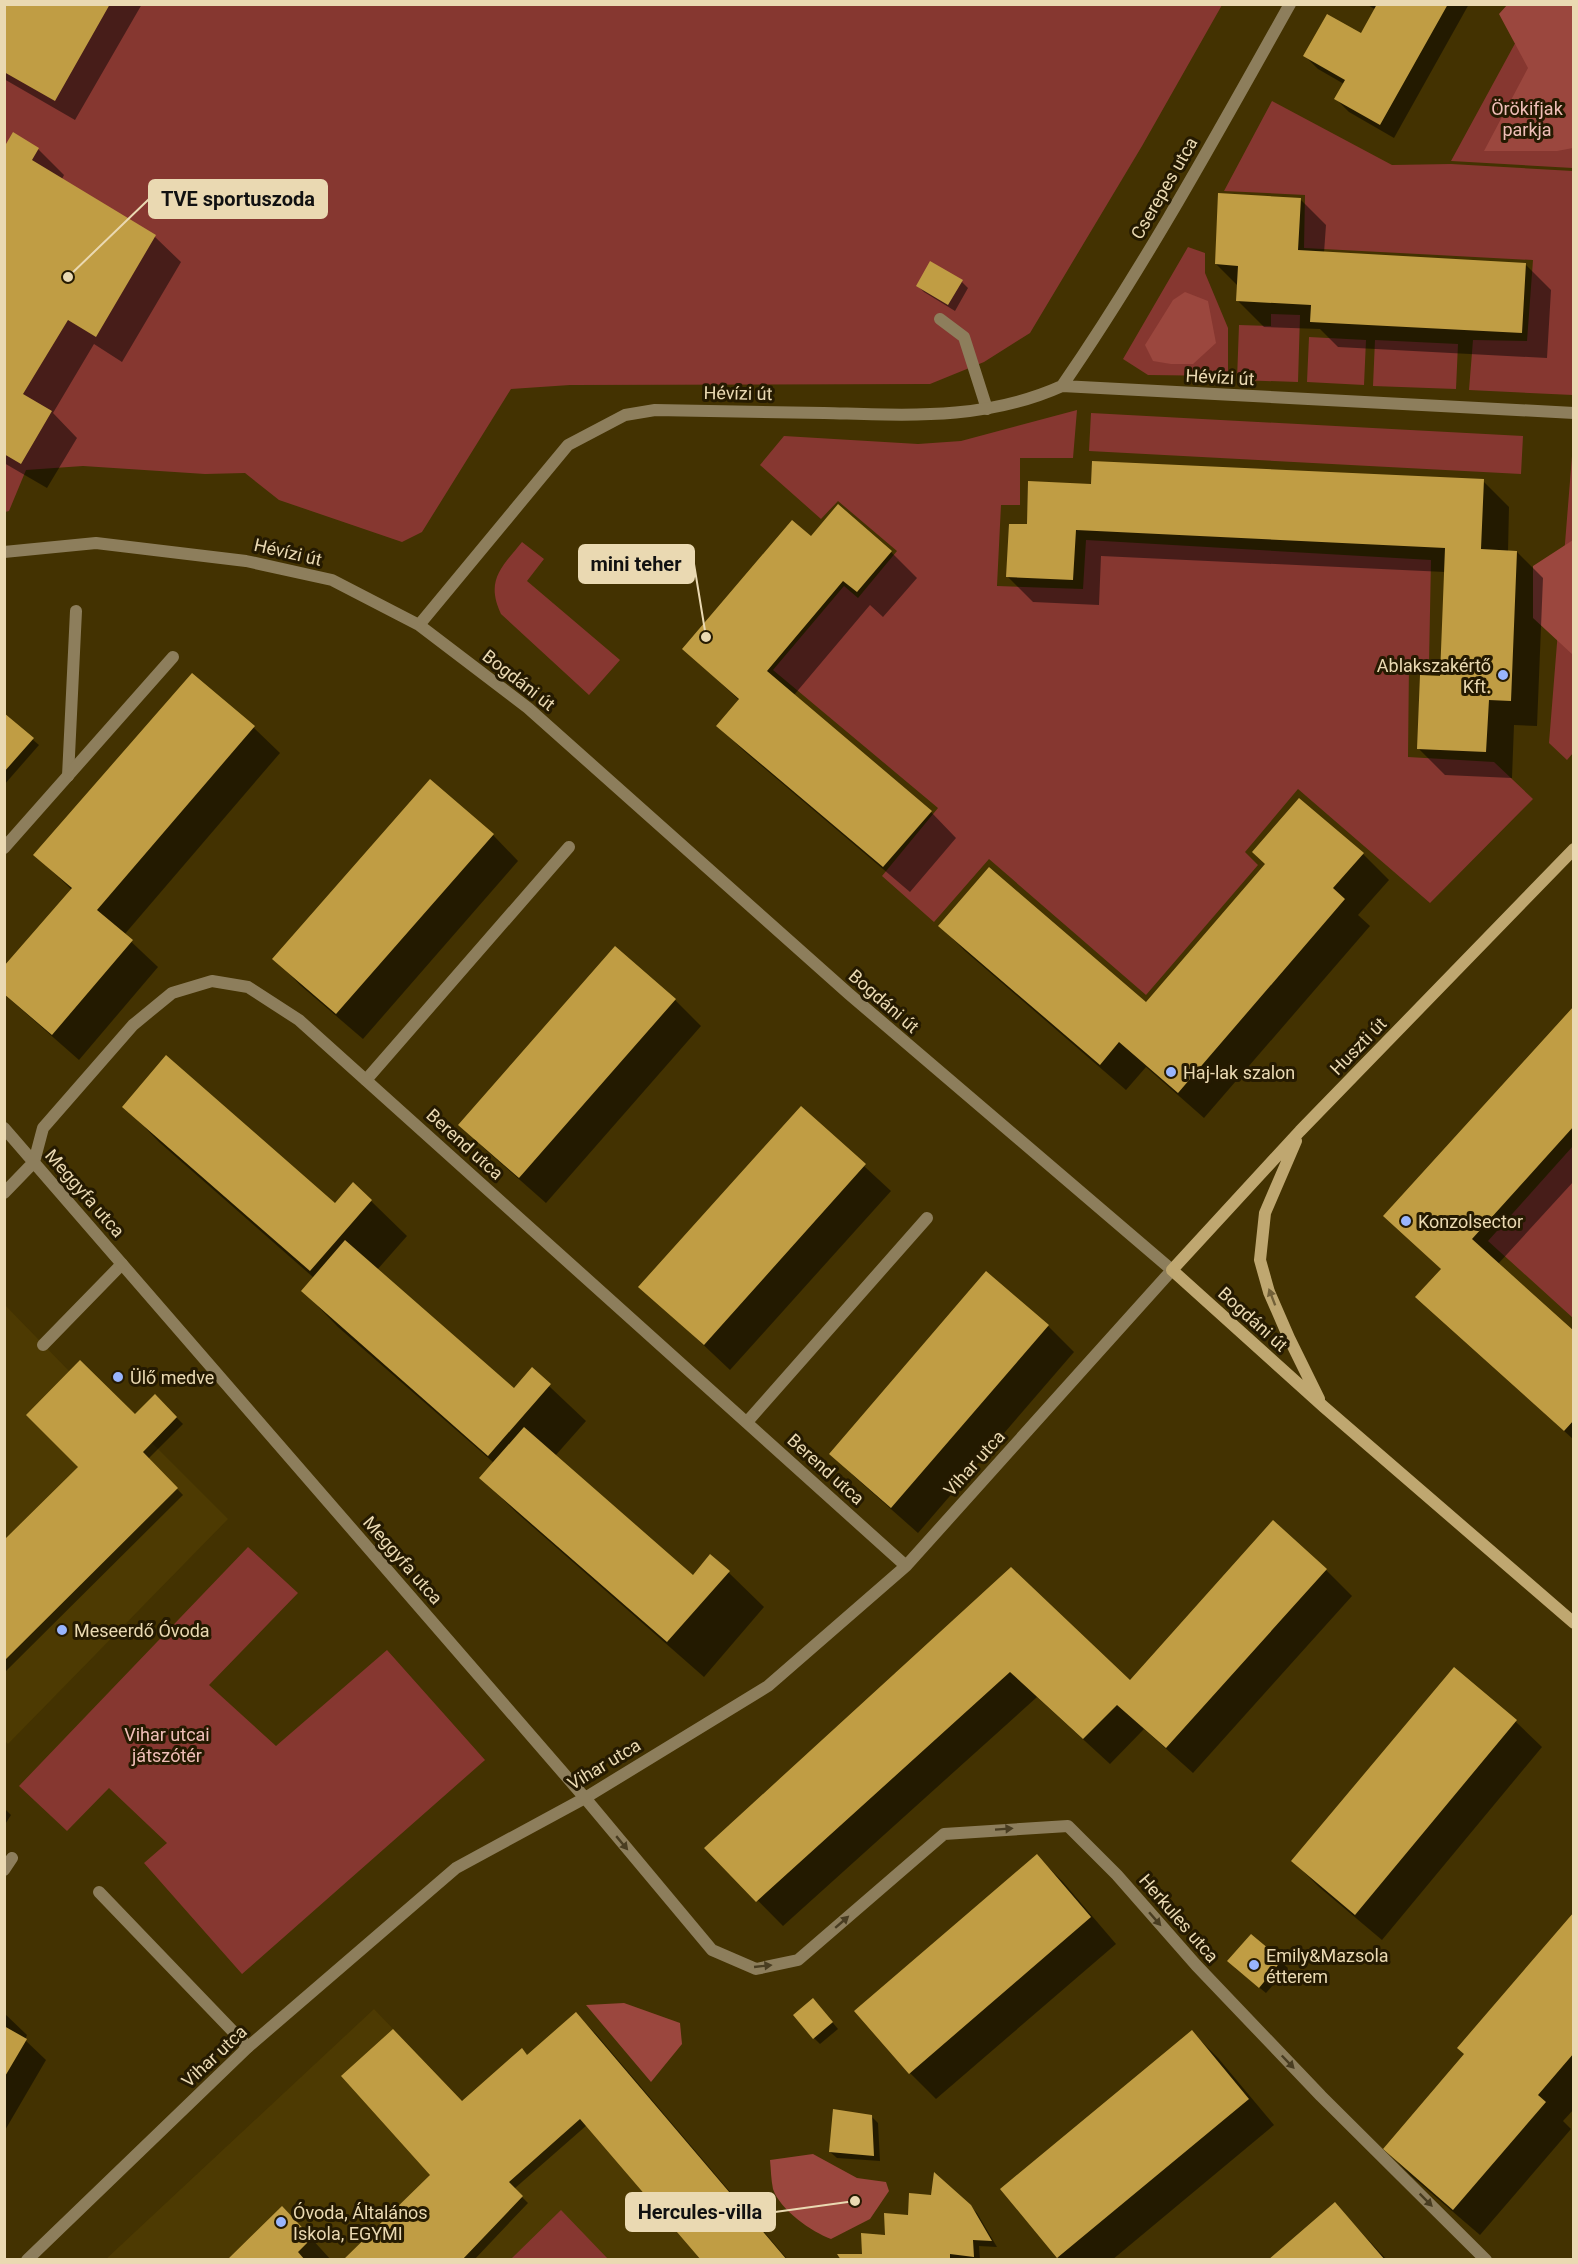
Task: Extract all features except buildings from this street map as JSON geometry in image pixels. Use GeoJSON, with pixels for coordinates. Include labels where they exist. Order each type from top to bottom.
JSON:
{"type":"FeatureCollection","features":[{"type":"Feature","properties":{"kind":"street","name":"Cserepes utca"},"geometry":{"type":"LineString","coordinates":[[1062,386],[1110,315],[1207,152],[1290,4]]}},
{"type":"Feature","properties":{"kind":"street"},"geometry":{"type":"LineString","coordinates":[[940,319],[964,337],[987,409]]}},
{"type":"Feature","properties":{"kind":"street","name":"Hévízi út"},"geometry":{"type":"LineString","coordinates":[[4,552],[96,543],[246,561],[332,580],[419,625],[568,445],[625,415],[667,410],[933,416],[987,409],[1036,397],[1062,386],[1574,413]]}},
{"type":"Feature","properties":{"kind":"street"},"geometry":{"type":"LineString","coordinates":[[68,776],[76,611]]}},
{"type":"Feature","properties":{"kind":"street","name":"Bogdáni út"},"geometry":{"type":"LineString","coordinates":[[419,625],[528,708],[849,994],[1172,1270],[1324,1407],[1574,1623]]}},
{"type":"Feature","properties":{"kind":"street"},"geometry":{"type":"LineString","coordinates":[[4,848],[173,657]]}},
{"type":"Feature","properties":{"kind":"street"},"geometry":{"type":"LineString","coordinates":[[366,1080],[570,847]]}},
{"type":"Feature","properties":{"kind":"street","name":"Huszti út"},"geometry":{"type":"LineString","coordinates":[[1172,1270],[1300,1131],[1574,849]]}},
{"type":"Feature","properties":{"kind":"street","name":"Berend utca"},"geometry":{"type":"LineString","coordinates":[[4,1193],[34,1162],[43,1128],[132,1025],[172,993],[212,981],[248,987],[291,1015],[366,1080],[906,1566]]}},
{"type":"Feature","properties":{"kind":"street","name":"Meggyfa utca"},"geometry":{"type":"LineString","coordinates":[[4,1128],[585,1798],[712,1950],[756,1969],[798,1960]]}},
{"type":"Feature","properties":{"kind":"street","name":"Bogdáni út"},"geometry":{"type":"LineString","coordinates":[[1300,1131],[1265,1213],[1260,1260],[1269,1292],[1289,1338],[1324,1407]]}},
{"type":"Feature","properties":{"kind":"street"},"geometry":{"type":"LineString","coordinates":[[747,1422],[927,1218]]}},
{"type":"Feature","properties":{"kind":"street"},"geometry":{"type":"LineString","coordinates":[[43,1345],[122,1264]]}},
{"type":"Feature","properties":{"kind":"street","name":"Vihar utca"},"geometry":{"type":"LineString","coordinates":[[27,2259],[248,2047],[456,1868],[585,1798],[768,1686],[906,1566],[1172,1270]]}},
{"type":"Feature","properties":{"kind":"street","name":"Herkules utca"},"geometry":{"type":"LineString","coordinates":[[798,1960],[944,1834],[1068,1826],[1117,1875],[1196,1965],[1321,2097],[1486,2259]]}},
{"type":"Feature","properties":{"kind":"street"},"geometry":{"type":"LineString","coordinates":[[4,1870],[12,1858]]}},
{"type":"Feature","properties":{"kind":"street"},"geometry":{"type":"LineString","coordinates":[[99,1892],[248,2047]]}},
{"type":"Feature","properties":{"kind":"shaded area","name":"Meseerdő Óvoda"},"geometry":{"type":"Polygon","coordinates":[[[4,1304],[69,1371],[80,1360],[135,1414],[155,1394],[177,1417],[152,1443],[228,1519],[8,1744],[4,1740],[4,1304]]]}},
{"type":"Feature","properties":{"kind":"shaded area"},"geometry":{"type":"Polygon","coordinates":[[[374,2009],[462,2101],[522,2048],[528,2054],[576,2012],[787,2259],[105,2260],[374,2009]]]}},
{"type":"Feature","properties":{"kind":"green space"},"geometry":{"type":"Polygon","coordinates":[[[4,5],[1222,5],[1142,146],[1030,333],[984,362],[930,384],[570,385],[511,389],[422,532],[402,542],[279,500],[245,473],[205,474],[83,466],[26,470],[9,511],[5,512],[4,5]]]}},
{"type":"Feature","properties":{"kind":"green space","name":"Örökifjak parkja"},"geometry":{"type":"Polygon","coordinates":[[[1507,5],[1573,5],[1573,148],[1557,151],[1484,151],[1528,68],[1499,14],[1507,5]]]}},
{"type":"Feature","properties":{"kind":"green space","name":"Örökifjak parkja"},"geometry":{"type":"Polygon","coordinates":[[[1536,5],[1573,5],[1573,168],[1451,161],[1536,5]]]}},
{"type":"Feature","properties":{"kind":"green space"},"geometry":{"type":"Polygon","coordinates":[[[1272,101],[1392,165],[1451,164],[1573,171],[1573,395],[1469,390],[1473,340],[1527,341],[1533,260],[1304,248],[1305,195],[1224,191],[1272,101]]]}},
{"type":"Feature","properties":{"kind":"green space"},"geometry":{"type":"Polygon","coordinates":[[[1188,247],[1205,253],[1205,273],[1228,328],[1228,376],[1148,375],[1123,359],[1188,247]]]}},
{"type":"Feature","properties":{"kind":"green space"},"geometry":{"type":"Polygon","coordinates":[[[1185,292],[1208,301],[1216,343],[1193,364],[1153,361],[1145,345],[1173,300],[1185,292]]]}},
{"type":"Feature","properties":{"kind":"green space"},"geometry":{"type":"Polygon","coordinates":[[[1271,314],[1300,315],[1298,382],[1237,380],[1239,325],[1271,326],[1271,314]]]}},
{"type":"Feature","properties":{"kind":"green space"},"geometry":{"type":"Polygon","coordinates":[[[1309,337],[1366,340],[1364,385],[1307,382],[1309,337]]]}},
{"type":"Feature","properties":{"kind":"green space"},"geometry":{"type":"Polygon","coordinates":[[[1375,340],[1458,344],[1456,389],[1373,386],[1375,340]]]}},
{"type":"Feature","properties":{"kind":"green space"},"geometry":{"type":"Polygon","coordinates":[[[1077,410],[1073,458],[1020,458],[1020,505],[1001,505],[997,586],[1083,589],[1086,540],[1431,560],[1429,663],[1409,663],[1408,757],[1494,762],[1533,799],[1430,903],[1298,789],[1245,852],[1258,865],[1146,995],[989,859],[934,922],[882,876],[938,808],[773,670],[844,586],[858,598],[897,551],[838,501],[821,519],[760,465],[784,436],[918,444],[961,441],[1077,410]]]}},
{"type":"Feature","properties":{"kind":"green space"},"geometry":{"type":"Polygon","coordinates":[[[1091,413],[1523,436],[1521,474],[1089,451],[1091,413]]]}},
{"type":"Feature","properties":{"kind":"green space"},"geometry":{"type":"Polygon","coordinates":[[[1573,455],[1573,753],[1567,760],[1549,743],[1573,455]]]}},
{"type":"Feature","properties":{"kind":"green space"},"geometry":{"type":"Polygon","coordinates":[[[1573,540],[1573,655],[1533,618],[1533,566],[1573,540]]]}},
{"type":"Feature","properties":{"kind":"green space"},"geometry":{"type":"Polygon","coordinates":[[[522,542],[544,559],[527,581],[620,660],[589,695],[501,614],[496,602],[495,583],[502,567],[522,542]]]}},
{"type":"Feature","properties":{"kind":"green space"},"geometry":{"type":"Polygon","coordinates":[[[1573,1146],[1573,1318],[1488,1241],[1573,1146]]]}},
{"type":"Feature","properties":{"kind":"green space","name":"Vihar utcai játszótér"},"geometry":{"type":"Polygon","coordinates":[[[248,1547],[298,1593],[209,1685],[276,1746],[387,1650],[485,1760],[242,1974],[144,1863],[167,1843],[109,1788],[67,1831],[19,1786],[248,1547]]]}},
{"type":"Feature","properties":{"kind":"green space"},"geometry":{"type":"Polygon","coordinates":[[[624,2003],[680,2023],[682,2044],[651,2082],[586,2005],[624,2003]]]}},
{"type":"Feature","properties":{"kind":"green space"},"geometry":{"type":"Polygon","coordinates":[[[813,2154],[857,2178],[886,2182],[889,2191],[870,2219],[831,2239],[815,2231],[789,2212],[773,2189],[770,2160],[813,2154]]]}},
{"type":"Feature","properties":{"kind":"green space"},"geometry":{"type":"Polygon","coordinates":[[[561,2210],[608,2259],[511,2259],[561,2210]]]}},
{"type":"Feature","properties":{"kind":"place","name":"TVE sportuszoda"},"geometry":{"type":"Point","coordinates":[68,277]}},
{"type":"Feature","properties":{"kind":"place","name":"mini teher"},"geometry":{"type":"Point","coordinates":[706,637]}},
{"type":"Feature","properties":{"kind":"place","name":"Ablakszakértő Kft."},"geometry":{"type":"Point","coordinates":[1503,675]}},
{"type":"Feature","properties":{"kind":"place","name":"Haj-lak szalon"},"geometry":{"type":"Point","coordinates":[1171,1072]}},
{"type":"Feature","properties":{"kind":"place","name":"Konzolsector"},"geometry":{"type":"Point","coordinates":[1406,1221]}},
{"type":"Feature","properties":{"kind":"place","name":"Ülő medve"},"geometry":{"type":"Point","coordinates":[118,1377]}},
{"type":"Feature","properties":{"kind":"place","name":"Meseerdő Óvoda"},"geometry":{"type":"Point","coordinates":[62,1630]}},
{"type":"Feature","properties":{"kind":"place","name":"Emily&Mazsola étterem"},"geometry":{"type":"Point","coordinates":[1254,1965]}},
{"type":"Feature","properties":{"kind":"place","name":"Hercules-villa"},"geometry":{"type":"Point","coordinates":[855,2201]}},
{"type":"Feature","properties":{"kind":"place","name":"Óvoda, Általános Iskola, EGYMI"},"geometry":{"type":"Point","coordinates":[281,2222]}}]}
